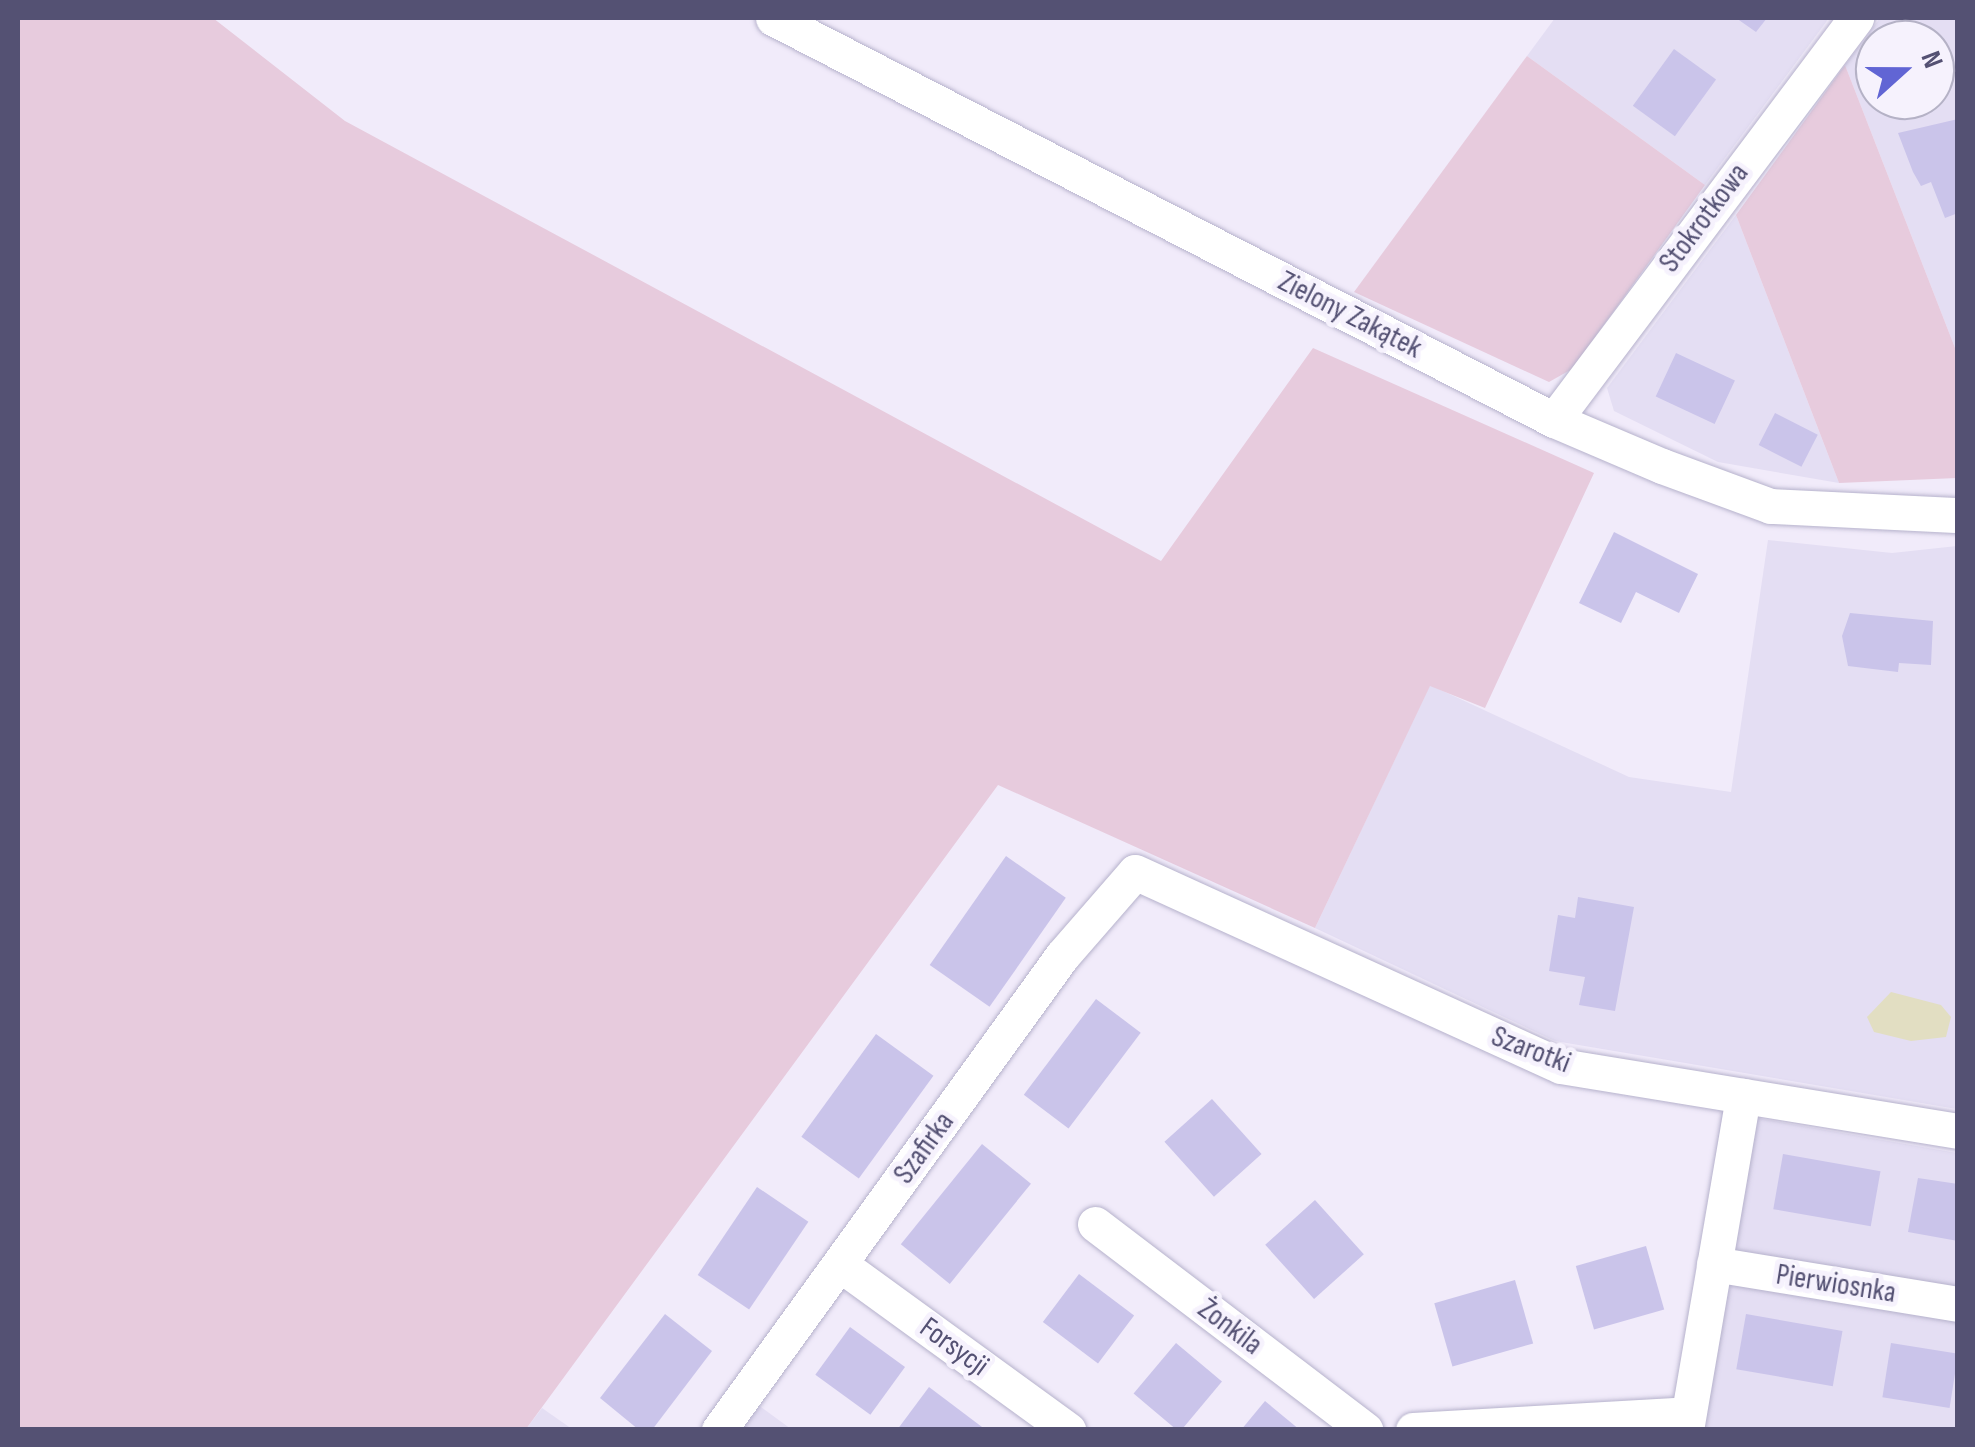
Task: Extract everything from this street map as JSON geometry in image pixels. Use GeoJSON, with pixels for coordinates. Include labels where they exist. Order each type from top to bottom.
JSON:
{"type":"FeatureCollection","features":[{"type":"Feature","properties":{"kind":"street","name":"Zielony Zakątek"},"geometry":{"type":"LineString","coordinates":[[773,18],[1554,420],[1771,506],[1958,514]]}},
{"type":"Feature","properties":{"kind":"street","name":"Stokrotkowa"},"geometry":{"type":"LineString","coordinates":[[1554,420],[1856,18]]}},
{"type":"Feature","properties":{"kind":"street","name":"Szarotki"},"geometry":{"type":"LineString","coordinates":[[1135,872],[1561,1066],[1958,1131]]}},
{"type":"Feature","properties":{"kind":"street","name":"Szafirka"},"geometry":{"type":"LineString","coordinates":[[736,1424],[841,1265],[1062,956],[1135,872]]}},
{"type":"Feature","properties":{"kind":"street"},"geometry":{"type":"LineString","coordinates":[[1413,1430],[1687,1422],[1742,1096]]}},
{"type":"Feature","properties":{"kind":"street","name":"Żonkila"},"geometry":{"type":"LineString","coordinates":[[1094,1224],[1365,1430]]}},
{"type":"Feature","properties":{"kind":"street","name":"Pierwiosnka"},"geometry":{"type":"LineString","coordinates":[[1714,1264],[1958,1304]]}},
{"type":"Feature","properties":{"kind":"street","name":"Forsycji"},"geometry":{"type":"LineString","coordinates":[[841,1265],[1068,1430]]}},
{"type":"Feature","properties":{"kind":"shaded area"},"geometry":{"type":"Polygon","coordinates":[[[18,18],[213,18],[345,121],[1161,561],[1313,348],[1594,473],[1485,708],[1430,686],[1315,928],[998,785],[526,1429],[18,1429],[18,18]]]}},
{"type":"Feature","properties":{"kind":"shaded area"},"geometry":{"type":"Polygon","coordinates":[[[1555,18],[1829,18],[1705,185],[1527,56],[1555,18]]]}},
{"type":"Feature","properties":{"kind":"shaded area"},"geometry":{"type":"Polygon","coordinates":[[[1880,18],[1957,18],[1957,353],[1866,120],[1955,120],[1955,20],[1880,18]]]}},
{"type":"Feature","properties":{"kind":"shaded area"},"geometry":{"type":"Polygon","coordinates":[[[1855,52],[1855,91],[1845,65],[1855,52]]]}},
{"type":"Feature","properties":{"kind":"shaded area"},"geometry":{"type":"Polygon","coordinates":[[[1527,56],[1705,185],[1572,369],[1549,382],[1354,292],[1527,56]]]}},
{"type":"Feature","properties":{"kind":"shaded area"},"geometry":{"type":"Polygon","coordinates":[[[1845,65],[1855,91],[1855,120],[1866,120],[1957,353],[1957,478],[1839,483],[1736,215],[1845,65]]]}},
{"type":"Feature","properties":{"kind":"shaded area"},"geometry":{"type":"Polygon","coordinates":[[[1736,215],[1839,483],[1718,462],[1614,411],[1607,388],[1736,215]]]}},
{"type":"Feature","properties":{"kind":"shaded area"},"geometry":{"type":"Polygon","coordinates":[[[1768,540],[1892,553],[1957,546],[1957,1109],[1555,1041],[1315,928],[1430,685],[1629,777],[1731,792],[1768,540]]]}},
{"type":"Feature","properties":{"kind":"shaded area"},"geometry":{"type":"Polygon","coordinates":[[[1891,992],[1941,1005],[1951,1017],[1946,1037],[1911,1041],[1874,1032],[1867,1017],[1891,992]]]}},
{"type":"Feature","properties":{"kind":"shaded area"},"geometry":{"type":"Polygon","coordinates":[[[1722,1112],[1957,1153],[1957,1429],[1672,1430],[1722,1112]]]}},
{"type":"Feature","properties":{"kind":"shaded area"},"geometry":{"type":"Polygon","coordinates":[[[732,1386],[791,1429],[700,1430],[732,1386]]]}},
{"type":"Feature","properties":{"kind":"shaded area"},"geometry":{"type":"Polygon","coordinates":[[[542,1408],[572,1429],[526,1429],[542,1408]]]}},
{"type":"Feature","properties":{"kind":"building"},"geometry":{"type":"Polygon","coordinates":[[[1736,18],[1767,18],[1756,32],[1736,18]]]}},
{"type":"Feature","properties":{"kind":"building"},"geometry":{"type":"Polygon","coordinates":[[[1674,49],[1716,80],[1675,136],[1633,106],[1674,49]]]}},
{"type":"Feature","properties":{"kind":"building"},"geometry":{"type":"Polygon","coordinates":[[[1958,119],[1958,213],[1945,218],[1931,182],[1921,186],[1913,172],[1898,133],[1958,119]]]}},
{"type":"Feature","properties":{"kind":"building"},"geometry":{"type":"Polygon","coordinates":[[[1676,353],[1735,380],[1715,424],[1656,397],[1676,353]]]}},
{"type":"Feature","properties":{"kind":"building"},"geometry":{"type":"Polygon","coordinates":[[[1775,413],[1818,435],[1801,467],[1759,445],[1775,413]]]}},
{"type":"Feature","properties":{"kind":"building"},"geometry":{"type":"Polygon","coordinates":[[[1614,532],[1698,574],[1679,613],[1636,592],[1621,623],[1579,603],[1614,532]]]}},
{"type":"Feature","properties":{"kind":"building"},"geometry":{"type":"Polygon","coordinates":[[[1850,613],[1933,621],[1931,665],[1899,663],[1898,672],[1848,666],[1842,636],[1850,613]]]}},
{"type":"Feature","properties":{"kind":"building"},"geometry":{"type":"Polygon","coordinates":[[[1006,856],[1066,898],[990,1007],[930,965],[1006,856]]]}},
{"type":"Feature","properties":{"kind":"building"},"geometry":{"type":"Polygon","coordinates":[[[1578,897],[1634,907],[1615,1011],[1579,1005],[1585,977],[1549,971],[1558,915],[1575,918],[1578,897]]]}},
{"type":"Feature","properties":{"kind":"building"},"geometry":{"type":"Polygon","coordinates":[[[1096,999],[1141,1033],[1069,1129],[1024,1095],[1096,999]]]}},
{"type":"Feature","properties":{"kind":"building"},"geometry":{"type":"Polygon","coordinates":[[[876,1034],[933,1076],[859,1178],[801,1137],[876,1034]]]}},
{"type":"Feature","properties":{"kind":"building"},"geometry":{"type":"Polygon","coordinates":[[[1212,1099],[1262,1154],[1214,1197],[1164,1142],[1212,1099]]]}},
{"type":"Feature","properties":{"kind":"building"},"geometry":{"type":"Polygon","coordinates":[[[982,1144],[1031,1184],[950,1284],[901,1244],[982,1144]]]}},
{"type":"Feature","properties":{"kind":"building"},"geometry":{"type":"Polygon","coordinates":[[[1783,1154],[1880,1171],[1871,1226],[1773,1209],[1783,1154]]]}},
{"type":"Feature","properties":{"kind":"building"},"geometry":{"type":"Polygon","coordinates":[[[1918,1178],[1958,1184],[1958,1241],[1908,1232],[1918,1178]]]}},
{"type":"Feature","properties":{"kind":"building"},"geometry":{"type":"Polygon","coordinates":[[[757,1187],[808,1222],[749,1310],[698,1275],[757,1187]]]}},
{"type":"Feature","properties":{"kind":"building"},"geometry":{"type":"Polygon","coordinates":[[[1315,1200],[1364,1254],[1314,1299],[1265,1245],[1315,1200]]]}},
{"type":"Feature","properties":{"kind":"building"},"geometry":{"type":"Polygon","coordinates":[[[1646,1246],[1664,1309],[1594,1330],[1576,1266],[1646,1246]]]}},
{"type":"Feature","properties":{"kind":"building"},"geometry":{"type":"Polygon","coordinates":[[[1079,1274],[1134,1316],[1098,1363],[1043,1322],[1079,1274]]]}},
{"type":"Feature","properties":{"kind":"building"},"geometry":{"type":"Polygon","coordinates":[[[1515,1280],[1533,1343],[1452,1367],[1434,1303],[1515,1280]]]}},
{"type":"Feature","properties":{"kind":"building"},"geometry":{"type":"Polygon","coordinates":[[[665,1314],[712,1351],[652,1430],[639,1430],[600,1398],[665,1314]]]}},
{"type":"Feature","properties":{"kind":"building"},"geometry":{"type":"Polygon","coordinates":[[[1746,1314],[1843,1331],[1833,1386],[1736,1369],[1746,1314]]]}},
{"type":"Feature","properties":{"kind":"building"},"geometry":{"type":"Polygon","coordinates":[[[850,1327],[905,1367],[870,1415],[815,1375],[850,1327]]]}},
{"type":"Feature","properties":{"kind":"building"},"geometry":{"type":"Polygon","coordinates":[[[1176,1343],[1222,1382],[1181,1430],[1134,1394],[1176,1343]]]}},
{"type":"Feature","properties":{"kind":"building"},"geometry":{"type":"Polygon","coordinates":[[[1891,1343],[1958,1354],[1950,1408],[1882,1397],[1891,1343]]]}},
{"type":"Feature","properties":{"kind":"building"},"geometry":{"type":"Polygon","coordinates":[[[929,1387],[986,1430],[897,1430],[929,1387]]]}},
{"type":"Feature","properties":{"kind":"building"},"geometry":{"type":"Polygon","coordinates":[[[1265,1401],[1300,1430],[1241,1430],[1265,1401]]]}}]}
